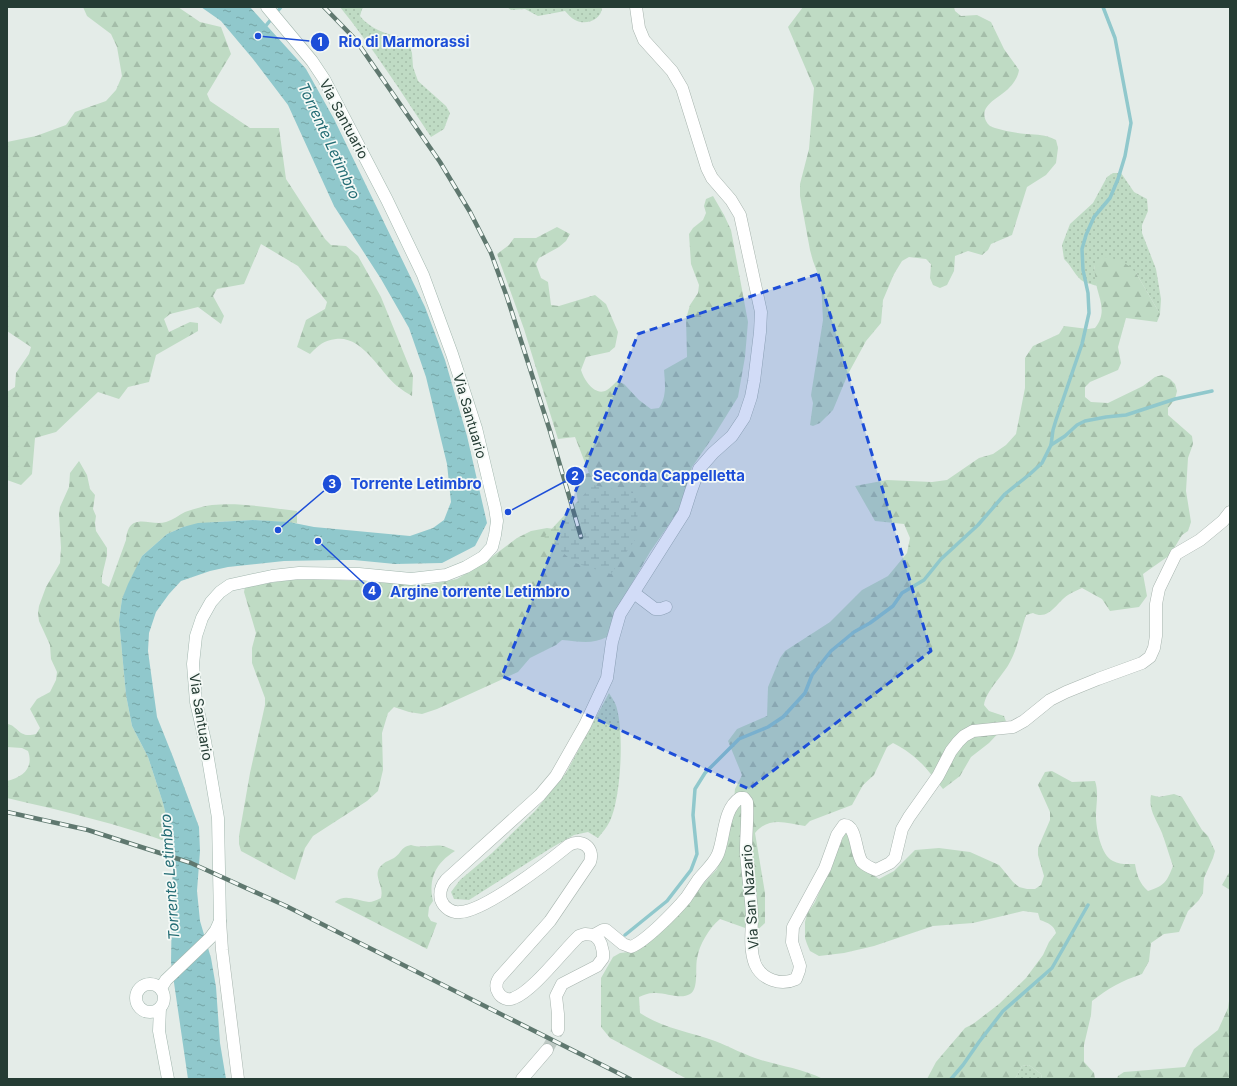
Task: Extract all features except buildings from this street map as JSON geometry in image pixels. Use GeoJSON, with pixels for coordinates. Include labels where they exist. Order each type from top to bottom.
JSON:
{"type":"FeatureCollection","features":[{"type":"Feature","properties":{"kind":"street","name":"Via Santuario"},"geometry":{"type":"LineString","coordinates":[[238,1079],[222,950],[218,818],[206,741],[196,702],[193,664],[196,636],[202,618],[211,602],[220,592],[230,585],[272,576],[299,574],[360,574],[411,579],[446,575],[466,567],[483,557],[492,547],[497,521],[476,428],[423,275],[387,200],[324,79],[312,61],[267,7]]}},
{"type":"Feature","properties":{"kind":"street"},"geometry":{"type":"LineString","coordinates":[[558,1030],[556,996],[562,984],[597,966],[603,958],[601,944],[594,935],[585,934],[579,936],[532,986],[516,998],[507,999],[500,995],[497,991],[497,982],[554,916],[590,862],[592,853],[590,849],[583,843],[574,843],[491,900],[468,911],[455,912],[450,910],[442,902],[440,890],[446,880],[540,795],[556,776],[585,725],[606,678],[612,642],[620,614],[684,513],[699,469],[713,453],[732,436],[744,418],[751,398],[760,332],[761,312],[754,286],[740,215],[731,200],[712,178],[707,168],[682,88],[672,71],[644,40],[639,28],[636,7]]}},
{"type":"Feature","properties":{"kind":"street","name":"Via San Nazario"},"geometry":{"type":"LineString","coordinates":[[594,935],[602,930],[606,930],[623,944],[631,947],[645,939],[685,899],[699,879],[714,862],[723,840],[732,806],[740,798],[744,798],[747,802],[748,814],[746,840],[752,914],[752,951],[756,965],[763,975],[777,982],[789,982],[796,979],[800,966],[792,942],[793,926],[825,868],[837,835],[844,825],[848,825],[852,828],[862,862],[868,867],[876,870],[884,867],[894,858],[902,829],[909,817],[938,776],[951,751],[964,736],[972,731],[1013,727],[1024,721],[1050,700],[1098,679],[1142,663],[1150,657],[1154,648],[1156,636],[1156,604],[1159,589],[1176,554],[1206,535],[1223,521],[1230,512]]}},
{"type":"Feature","properties":{"kind":"street"},"geometry":{"type":"LineString","coordinates":[[634,593],[655,609],[661,609],[666,606]]}},
{"type":"Feature","properties":{"kind":"street"},"geometry":{"type":"LineString","coordinates":[[160,988],[169,977],[210,938],[220,921]]}},
{"type":"Feature","properties":{"kind":"street"},"geometry":{"type":"LineString","coordinates":[[159,1031],[145,1012],[141,1010],[135,1002],[136,992],[139,988],[148,984],[157,985],[164,996],[164,1000],[160,1008],[159,1031],[168,1079]]}},
{"type":"Feature","properties":{"kind":"street"},"geometry":{"type":"LineString","coordinates":[[145,1012],[154,1012],[160,1008]]}},
{"type":"Feature","properties":{"kind":"street"},"geometry":{"type":"LineString","coordinates":[[522,1079],[547,1050]]}},
{"type":"Feature","properties":{"kind":"highlighted area"},"geometry":{"type":"Polygon","coordinates":[[[818,274],[931,651],[749,789],[502,676],[638,334],[818,274]]]}},
{"type":"Feature","properties":{"kind":"green space"},"geometry":{"type":"Polygon","coordinates":[[[83,7],[178,7],[200,22],[221,27],[231,54],[207,94],[210,101],[250,128],[279,128],[286,179],[325,239],[331,245],[346,246],[358,256],[381,297],[413,376],[412,396],[390,380],[370,356],[354,343],[336,339],[328,341],[316,348],[310,354],[297,347],[306,320],[325,309],[327,302],[298,266],[261,244],[244,284],[217,289],[213,296],[224,316],[221,324],[198,307],[170,314],[164,319],[169,332],[190,322],[198,323],[198,331],[156,355],[149,382],[128,387],[119,399],[98,392],[56,432],[35,438],[32,474],[21,485],[7,480],[7,392],[15,387],[16,373],[29,354],[31,347],[7,331],[7,142],[36,136],[66,125],[75,112],[106,101],[116,90],[122,76],[117,47],[111,34],[87,16],[83,7]]]}},
{"type":"Feature","properties":{"kind":"green space"},"geometry":{"type":"Polygon","coordinates":[[[340,7],[364,7],[360,16],[370,25],[382,32],[407,38],[412,53],[413,67],[418,81],[446,106],[450,113],[444,129],[431,137],[376,55],[340,7]]]}},
{"type":"Feature","properties":{"kind":"green space"},"geometry":{"type":"Polygon","coordinates":[[[507,7],[602,7],[599,15],[592,21],[579,22],[565,11],[538,16],[525,9],[511,10],[507,7]]]}},
{"type":"Feature","properties":{"kind":"green space"},"geometry":{"type":"Polygon","coordinates":[[[803,7],[954,7],[955,11],[961,16],[977,15],[991,22],[1004,49],[1019,70],[1017,77],[1011,86],[985,110],[984,115],[986,121],[991,126],[999,129],[1052,138],[1056,140],[1058,148],[1056,163],[1046,175],[1027,187],[1012,235],[991,244],[988,250],[982,255],[968,251],[955,256],[954,271],[947,285],[940,288],[933,285],[930,278],[931,264],[926,259],[909,257],[902,261],[894,274],[883,300],[881,323],[866,341],[848,374],[833,410],[820,423],[813,426],[810,425],[813,403],[811,395],[823,320],[821,282],[810,250],[800,196],[800,184],[809,149],[814,88],[788,27],[803,7]]]}},
{"type":"Feature","properties":{"kind":"green space"},"geometry":{"type":"Polygon","coordinates":[[[1113,173],[1121,173],[1134,192],[1147,199],[1148,211],[1142,225],[1142,233],[1156,269],[1161,299],[1160,314],[1136,273],[1094,265],[1097,286],[1081,280],[1064,259],[1062,245],[1070,224],[1093,203],[1107,177],[1113,173]]]}},
{"type":"Feature","properties":{"kind":"green space"},"geometry":{"type":"Polygon","coordinates":[[[713,196],[731,230],[748,322],[745,357],[738,397],[692,467],[679,510],[650,552],[616,611],[607,637],[590,642],[562,640],[556,645],[530,658],[518,672],[437,709],[422,714],[409,712],[394,707],[388,713],[382,733],[383,770],[378,791],[367,801],[313,836],[305,848],[295,880],[241,851],[239,836],[250,773],[265,705],[265,698],[252,663],[252,648],[256,633],[244,592],[245,587],[289,580],[319,579],[428,585],[457,579],[485,562],[517,538],[531,531],[547,528],[554,529],[581,522],[574,477],[589,473],[575,437],[558,439],[524,329],[497,254],[509,245],[514,238],[536,238],[557,227],[570,234],[566,241],[559,247],[539,258],[536,264],[541,278],[548,282],[551,305],[559,306],[595,295],[606,304],[618,332],[615,347],[609,352],[586,357],[581,370],[587,383],[594,389],[603,392],[617,381],[624,384],[639,400],[651,409],[659,408],[664,394],[664,370],[687,357],[686,319],[690,305],[698,293],[699,285],[691,264],[689,234],[693,228],[703,220],[706,213],[704,206],[706,199],[713,196]]]}},
{"type":"Feature","properties":{"kind":"green space"},"geometry":{"type":"Polygon","coordinates":[[[1106,257],[1122,262],[1136,273],[1160,314],[1157,322],[1126,318],[1118,347],[1121,363],[1118,370],[1090,382],[1085,387],[1085,397],[1091,402],[1108,403],[1143,386],[1155,377],[1162,375],[1170,379],[1175,384],[1177,391],[1175,399],[1168,408],[1168,415],[1192,436],[1193,444],[1188,458],[1186,491],[1191,522],[1188,531],[1182,535],[1170,555],[1143,574],[1147,596],[1139,607],[1110,611],[1102,599],[1082,588],[1068,595],[1052,610],[1044,615],[1033,613],[1026,615],[1018,644],[1011,660],[985,699],[984,705],[989,711],[1004,716],[1007,724],[989,743],[971,757],[960,776],[943,789],[915,758],[893,743],[887,747],[874,775],[863,785],[852,805],[810,821],[805,826],[778,822],[766,824],[760,828],[755,833],[765,893],[765,923],[754,933],[748,929],[720,919],[708,932],[700,948],[696,963],[695,988],[690,994],[686,996],[677,996],[654,993],[639,997],[640,1013],[657,1022],[715,1041],[755,1058],[800,1070],[823,1079],[687,1079],[610,1038],[601,1027],[601,978],[613,957],[620,953],[636,951],[666,924],[717,869],[733,810],[735,789],[742,775],[728,741],[737,729],[767,716],[768,687],[780,658],[785,651],[830,622],[862,590],[888,576],[907,553],[910,538],[904,524],[875,521],[855,486],[887,480],[932,482],[947,480],[979,458],[993,454],[1006,445],[1016,434],[1025,388],[1025,358],[1033,346],[1059,334],[1064,326],[1088,329],[1095,328],[1101,318],[1102,308],[1096,285],[1094,265],[1098,259],[1106,257]]]}},
{"type":"Feature","properties":{"kind":"green space"},"geometry":{"type":"Polygon","coordinates":[[[79,461],[87,475],[90,489],[95,495],[93,509],[96,516],[96,531],[107,548],[102,583],[109,587],[128,531],[131,525],[136,522],[166,522],[185,512],[212,505],[223,504],[297,511],[297,523],[253,520],[215,522],[183,527],[167,534],[142,556],[122,599],[119,620],[126,695],[132,726],[148,757],[163,803],[173,844],[112,824],[7,798],[7,781],[18,777],[26,771],[30,762],[28,751],[22,748],[7,747],[7,724],[11,725],[25,735],[36,734],[40,728],[30,709],[37,699],[50,692],[56,680],[57,672],[51,659],[50,645],[39,621],[38,613],[46,587],[60,563],[60,507],[69,487],[70,473],[79,461]]]}},
{"type":"Feature","properties":{"kind":"green space"},"geometry":{"type":"Polygon","coordinates":[[[593,485],[638,494],[637,537],[611,574],[575,563],[544,537],[593,485]]]}},
{"type":"Feature","properties":{"kind":"green space"},"geometry":{"type":"Polygon","coordinates":[[[609,693],[616,705],[619,720],[621,750],[619,782],[614,810],[610,821],[598,838],[588,832],[574,835],[469,900],[454,899],[451,892],[460,880],[492,853],[535,811],[566,773],[609,693]]]}},
{"type":"Feature","properties":{"kind":"green space"},"geometry":{"type":"Polygon","coordinates":[[[1052,771],[1072,782],[1095,781],[1097,794],[1096,821],[1102,848],[1105,854],[1113,861],[1121,864],[1135,864],[1139,879],[1148,891],[1162,885],[1165,882],[1173,866],[1162,833],[1152,810],[1150,800],[1151,795],[1159,797],[1174,794],[1182,797],[1202,830],[1208,836],[1215,851],[1204,878],[1203,893],[1199,900],[1188,911],[1179,932],[1164,934],[1151,943],[1149,961],[1142,974],[1116,985],[1092,1001],[1091,1015],[1084,1045],[1084,1062],[1094,1073],[1095,1079],[1042,1079],[1041,1074],[1029,1065],[1022,1066],[1015,1079],[927,1079],[936,1062],[965,1028],[973,1024],[999,1004],[1026,978],[1043,955],[1049,942],[1056,933],[1054,928],[1048,923],[1040,920],[1038,913],[1023,911],[973,923],[933,926],[874,946],[844,953],[819,956],[810,951],[805,938],[805,922],[807,914],[815,902],[846,831],[850,839],[856,864],[879,879],[894,871],[915,850],[939,848],[970,852],[999,865],[1019,887],[1035,889],[1041,885],[1044,876],[1038,855],[1038,848],[1050,820],[1050,812],[1038,785],[1045,772],[1052,771]]]}},
{"type":"Feature","properties":{"kind":"green space"},"geometry":{"type":"Polygon","coordinates":[[[411,845],[420,847],[443,846],[455,851],[438,866],[433,878],[433,901],[429,907],[428,916],[431,921],[437,923],[427,949],[335,902],[343,898],[351,898],[369,902],[381,898],[382,893],[378,876],[379,868],[384,863],[397,856],[405,847],[411,845]]]}},
{"type":"Feature","properties":{"kind":"green space"},"geometry":{"type":"Polygon","coordinates":[[[1230,871],[1230,890],[1222,885],[1230,871]]]}},
{"type":"Feature","properties":{"kind":"green space"},"geometry":{"type":"Polygon","coordinates":[[[1230,994],[1230,1079],[1117,1079],[1118,1076],[1124,1072],[1185,1067],[1194,1049],[1218,1030],[1228,1008],[1230,994]]]}},
{"type":"Feature","properties":{"kind":"green space"},"geometry":{"type":"Polygon","coordinates":[[[1029,1065],[1041,1074],[1042,1079],[1015,1079],[1022,1066],[1029,1065]]]}},
{"type":"Feature","properties":{"kind":"water"},"geometry":{"type":"Polygon","coordinates":[[[201,7],[250,7],[306,69],[334,119],[425,307],[445,360],[467,436],[487,523],[475,546],[442,563],[395,564],[354,560],[336,560],[284,561],[228,567],[210,571],[181,581],[156,612],[149,633],[148,651],[157,717],[199,827],[200,851],[197,891],[200,921],[211,958],[216,987],[220,1043],[226,1079],[188,1079],[171,962],[173,844],[163,803],[148,757],[132,726],[126,695],[119,620],[122,599],[142,556],[167,534],[183,527],[198,523],[253,520],[289,522],[314,527],[410,536],[433,528],[444,520],[451,502],[447,464],[426,377],[409,328],[381,279],[334,206],[288,105],[253,59],[221,21],[201,7]]]}},
{"type":"Feature","properties":{"kind":"waterway"},"geometry":{"type":"LineString","coordinates":[[264,28],[281,7]]}},
{"type":"Feature","properties":{"kind":"waterway"},"geometry":{"type":"LineString","coordinates":[[1051,445],[1053,430],[1082,344],[1089,313],[1088,293],[1083,270],[1082,249],[1094,217],[1110,198],[1118,179],[1125,156],[1131,123],[1115,38],[1103,7]]}},
{"type":"Feature","properties":{"kind":"waterway"},"geometry":{"type":"LineString","coordinates":[[625,935],[667,901],[691,870],[697,854],[693,815],[695,789],[705,773],[739,739],[768,727],[783,717],[805,693],[812,675],[831,651],[854,632],[870,623],[893,606],[902,593],[924,580],[941,559],[978,525],[1005,494],[1042,463],[1051,445],[1065,436],[1077,425],[1085,421],[1126,415],[1175,399],[1212,391]]}},
{"type":"Feature","properties":{"kind":"waterway"},"geometry":{"type":"LineString","coordinates":[[951,1079],[1003,1011],[1052,968],[1088,905]]}},
{"type":"Feature","properties":{"kind":"tunnel"},"geometry":{"type":"LineString","coordinates":[[547,1050],[558,1030]]}},
{"type":"Feature","properties":{"kind":"railway"},"geometry":{"type":"LineString","coordinates":[[324,7],[355,39],[440,162],[470,212],[491,253],[507,297],[550,431],[581,537]]}},
{"type":"Feature","properties":{"kind":"railway"},"geometry":{"type":"LineString","coordinates":[[7,812],[88,830],[191,863],[286,906],[630,1079]]}},
{"type":"Feature","properties":{"kind":"place","name":"Rio di Marmorassi"},"geometry":{"type":"Point","coordinates":[258,36]}},
{"type":"Feature","properties":{"kind":"place","name":"Seconda Cappelletta"},"geometry":{"type":"Point","coordinates":[508,512]}},
{"type":"Feature","properties":{"kind":"place","name":"Torrente Letimbro"},"geometry":{"type":"Point","coordinates":[278,530]}},
{"type":"Feature","properties":{"kind":"place","name":"Argine torrente Letimbro"},"geometry":{"type":"Point","coordinates":[318,541]}}]}
